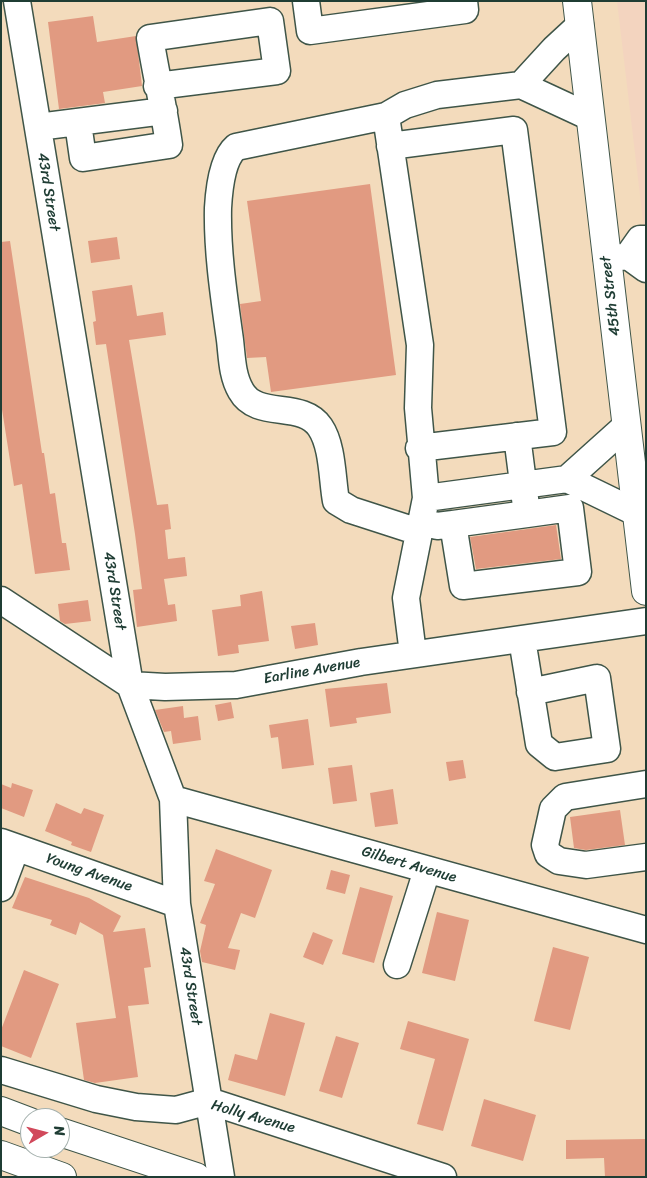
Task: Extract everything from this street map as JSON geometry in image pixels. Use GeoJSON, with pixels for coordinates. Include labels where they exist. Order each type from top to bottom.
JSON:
{"type":"FeatureCollection","features":[{"type":"Feature","properties":{"kind":"main road","name":"45th Street"},"geometry":{"type":"LineString","coordinates":[[578,13],[590,117],[632,256],[626,426],[646,591]]}},
{"type":"Feature","properties":{"kind":"main road"},"geometry":{"type":"LineString","coordinates":[[1,1111],[20,1118]]}},
{"type":"Feature","properties":{"kind":"main road"},"geometry":{"type":"LineString","coordinates":[[70,1135],[196,1177]]}},
{"type":"Feature","properties":{"kind":"main road"},"geometry":{"type":"LineString","coordinates":[[1,1155],[62,1177]]}},
{"type":"Feature","properties":{"kind":"street","name":"43rd Street"},"geometry":{"type":"LineString","coordinates":[[17,1],[130,686],[173,799],[177,904],[221,1177]]}},
{"type":"Feature","properties":{"kind":"street"},"geometry":{"type":"LineString","coordinates":[[306,1],[310,31]]}},
{"type":"Feature","properties":{"kind":"street"},"geometry":{"type":"LineString","coordinates":[[272,36],[465,10],[464,1]]}},
{"type":"Feature","properties":{"kind":"street"},"geometry":{"type":"LineString","coordinates":[[521,85],[554,49],[578,13]]}},
{"type":"Feature","properties":{"kind":"street"},"geometry":{"type":"LineString","coordinates":[[38,127],[78,122],[161,98],[277,71],[270,21],[150,38],[161,98],[169,146],[83,158],[78,122]]}},
{"type":"Feature","properties":{"kind":"street"},"geometry":{"type":"LineString","coordinates":[[590,117],[521,85],[438,95],[405,104],[386,116],[236,148],[230,153],[223,175],[218,207],[224,295],[235,379],[242,393],[253,404],[300,412],[320,427],[328,447],[336,501],[351,510],[422,517],[523,486],[566,479],[626,426]]}},
{"type":"Feature","properties":{"kind":"street"},"geometry":{"type":"LineString","coordinates":[[386,116],[420,345],[418,408],[422,517],[406,598],[413,654]]}},
{"type":"Feature","properties":{"kind":"street"},"geometry":{"type":"LineString","coordinates":[[390,146],[514,130],[553,432],[419,448]]}},
{"type":"Feature","properties":{"kind":"street"},"geometry":{"type":"LineString","coordinates":[[517,436],[527,514]]}},
{"type":"Feature","properties":{"kind":"street"},"geometry":{"type":"LineString","coordinates":[[566,479],[637,513]]}},
{"type":"Feature","properties":{"kind":"street"},"geometry":{"type":"LineString","coordinates":[[422,517],[437,526],[570,508],[578,572],[463,586],[453,524]]}},
{"type":"Feature","properties":{"kind":"street"},"geometry":{"type":"LineString","coordinates":[[1,600],[130,686]]}},
{"type":"Feature","properties":{"kind":"street","name":"Earline Avenue"},"geometry":{"type":"LineString","coordinates":[[130,686],[236,685],[413,654],[646,621]]}},
{"type":"Feature","properties":{"kind":"street"},"geometry":{"type":"LineString","coordinates":[[522,639],[530,692]]}},
{"type":"Feature","properties":{"kind":"street"},"geometry":{"type":"LineString","coordinates":[[646,784],[565,797],[553,809],[545,845],[548,854],[559,861],[586,865],[646,857]]}},
{"type":"Feature","properties":{"kind":"street","name":"Gilbert Avenue"},"geometry":{"type":"LineString","coordinates":[[173,799],[646,930]]}},
{"type":"Feature","properties":{"kind":"street"},"geometry":{"type":"LineString","coordinates":[[1,888],[9,845]]}},
{"type":"Feature","properties":{"kind":"street","name":"Young Avenue"},"geometry":{"type":"LineString","coordinates":[[9,845],[177,904]]}},
{"type":"Feature","properties":{"kind":"street"},"geometry":{"type":"LineString","coordinates":[[397,965],[427,870]]}},
{"type":"Feature","properties":{"kind":"street","name":"Holly Avenue"},"geometry":{"type":"LineString","coordinates":[[1,1070],[96,1099],[136,1107],[176,1110],[209,1102],[443,1177]]}},
{"type":"Feature","properties":{"kind":"shaded area"},"geometry":{"type":"Polygon","coordinates":[[[617,1],[646,1],[646,246],[617,1]]]}},
{"type":"Feature","properties":{"kind":"building"},"geometry":{"type":"Polygon","coordinates":[[[93,16],[97,42],[136,36],[142,86],[103,92],[105,103],[59,109],[48,22],[93,16]]]}},
{"type":"Feature","properties":{"kind":"building"},"geometry":{"type":"Polygon","coordinates":[[[370,184],[396,375],[271,392],[266,357],[247,358],[240,304],[261,301],[247,201],[370,184]]]}},
{"type":"Feature","properties":{"kind":"building"},"geometry":{"type":"Polygon","coordinates":[[[117,237],[120,259],[91,263],[88,241],[117,237]]]}},
{"type":"Feature","properties":{"kind":"building"},"geometry":{"type":"Polygon","coordinates":[[[10,241],[42,453],[44,453],[50,494],[55,493],[62,543],[66,543],[70,570],[35,574],[22,484],[14,486],[1,403],[1,242],[10,241]]]}},
{"type":"Feature","properties":{"kind":"building"},"geometry":{"type":"Polygon","coordinates":[[[132,285],[137,316],[163,312],[166,335],[129,340],[157,505],[168,504],[171,529],[165,530],[168,559],[185,557],[187,576],[164,579],[168,605],[175,604],[177,621],[137,627],[133,590],[142,589],[135,534],[106,344],[96,345],[93,322],[96,321],[92,291],[132,285]]]}},
{"type":"Feature","properties":{"kind":"building"},"geometry":{"type":"Polygon","coordinates":[[[556,525],[561,559],[476,569],[470,537],[556,525]]]}},
{"type":"Feature","properties":{"kind":"building"},"geometry":{"type":"Polygon","coordinates":[[[262,591],[269,641],[238,645],[239,653],[218,656],[212,610],[241,606],[240,595],[262,591]]]}},
{"type":"Feature","properties":{"kind":"building"},"geometry":{"type":"Polygon","coordinates":[[[88,600],[91,621],[65,624],[60,621],[58,604],[88,600]]]}},
{"type":"Feature","properties":{"kind":"building"},"geometry":{"type":"Polygon","coordinates":[[[315,623],[318,645],[295,649],[291,626],[315,623]]]}},
{"type":"Feature","properties":{"kind":"building"},"geometry":{"type":"Polygon","coordinates":[[[387,683],[391,713],[356,718],[357,723],[330,727],[325,689],[387,683]]]}},
{"type":"Feature","properties":{"kind":"building"},"geometry":{"type":"Polygon","coordinates":[[[231,702],[234,718],[218,721],[215,705],[231,702]]]}},
{"type":"Feature","properties":{"kind":"building"},"geometry":{"type":"Polygon","coordinates":[[[183,706],[184,718],[198,716],[201,740],[173,744],[171,731],[164,732],[155,710],[183,706]]]}},
{"type":"Feature","properties":{"kind":"building"},"geometry":{"type":"Polygon","coordinates":[[[308,719],[314,765],[282,769],[278,737],[271,738],[269,725],[308,719]]]}},
{"type":"Feature","properties":{"kind":"building"},"geometry":{"type":"Polygon","coordinates":[[[463,760],[466,778],[449,781],[446,762],[463,760]]]}},
{"type":"Feature","properties":{"kind":"building"},"geometry":{"type":"Polygon","coordinates":[[[352,765],[357,801],[333,804],[328,768],[352,765]]]}},
{"type":"Feature","properties":{"kind":"building"},"geometry":{"type":"Polygon","coordinates":[[[12,783],[33,790],[24,817],[1,808],[1,784],[11,788],[12,783]]]}},
{"type":"Feature","properties":{"kind":"building"},"geometry":{"type":"Polygon","coordinates":[[[393,789],[398,824],[375,827],[370,793],[393,789]]]}},
{"type":"Feature","properties":{"kind":"building"},"geometry":{"type":"Polygon","coordinates":[[[56,803],[81,814],[84,808],[104,815],[91,852],[71,845],[72,842],[45,831],[56,803]]]}},
{"type":"Feature","properties":{"kind":"building"},"geometry":{"type":"Polygon","coordinates":[[[620,810],[625,845],[586,850],[574,848],[570,817],[620,810]]]}},
{"type":"Feature","properties":{"kind":"building"},"geometry":{"type":"Polygon","coordinates":[[[216,849],[272,870],[255,918],[241,913],[228,948],[240,950],[235,970],[202,962],[200,951],[206,925],[200,923],[215,884],[204,881],[216,849]]]}},
{"type":"Feature","properties":{"kind":"building"},"geometry":{"type":"Polygon","coordinates":[[[331,870],[350,875],[345,894],[326,889],[331,870]]]}},
{"type":"Feature","properties":{"kind":"building"},"geometry":{"type":"Polygon","coordinates":[[[25,877],[89,898],[121,916],[113,932],[145,928],[151,967],[144,968],[149,1004],[128,1006],[138,1077],[95,1083],[84,1080],[76,1023],[116,1018],[103,935],[80,922],[76,935],[50,925],[52,920],[12,908],[25,877]]]}},
{"type":"Feature","properties":{"kind":"building"},"geometry":{"type":"Polygon","coordinates":[[[360,887],[393,896],[374,963],[342,954],[360,887]]]}},
{"type":"Feature","properties":{"kind":"building"},"geometry":{"type":"Polygon","coordinates":[[[437,912],[469,920],[455,981],[422,973],[437,912]]]}},
{"type":"Feature","properties":{"kind":"building"},"geometry":{"type":"Polygon","coordinates":[[[313,932],[333,940],[323,965],[303,957],[313,932]]]}},
{"type":"Feature","properties":{"kind":"building"},"geometry":{"type":"Polygon","coordinates":[[[553,947],[589,957],[570,1030],[534,1021],[553,947]]]}},
{"type":"Feature","properties":{"kind":"building"},"geometry":{"type":"Polygon","coordinates":[[[24,970],[59,984],[31,1058],[1,1046],[1,1030],[24,970]]]}},
{"type":"Feature","properties":{"kind":"building"},"geometry":{"type":"Polygon","coordinates":[[[270,1013],[305,1023],[285,1096],[228,1080],[235,1054],[257,1060],[270,1013]]]}},
{"type":"Feature","properties":{"kind":"building"},"geometry":{"type":"Polygon","coordinates":[[[408,1021],[469,1039],[443,1131],[417,1124],[435,1059],[400,1049],[408,1021]]]}},
{"type":"Feature","properties":{"kind":"building"},"geometry":{"type":"Polygon","coordinates":[[[336,1036],[359,1043],[342,1098],[319,1091],[336,1036]]]}},
{"type":"Feature","properties":{"kind":"building"},"geometry":{"type":"Polygon","coordinates":[[[484,1099],[536,1115],[523,1161],[471,1146],[484,1099]]]}},
{"type":"Feature","properties":{"kind":"building"},"geometry":{"type":"Polygon","coordinates":[[[646,1139],[646,1177],[605,1177],[604,1158],[566,1159],[566,1140],[646,1139]]]}}]}
